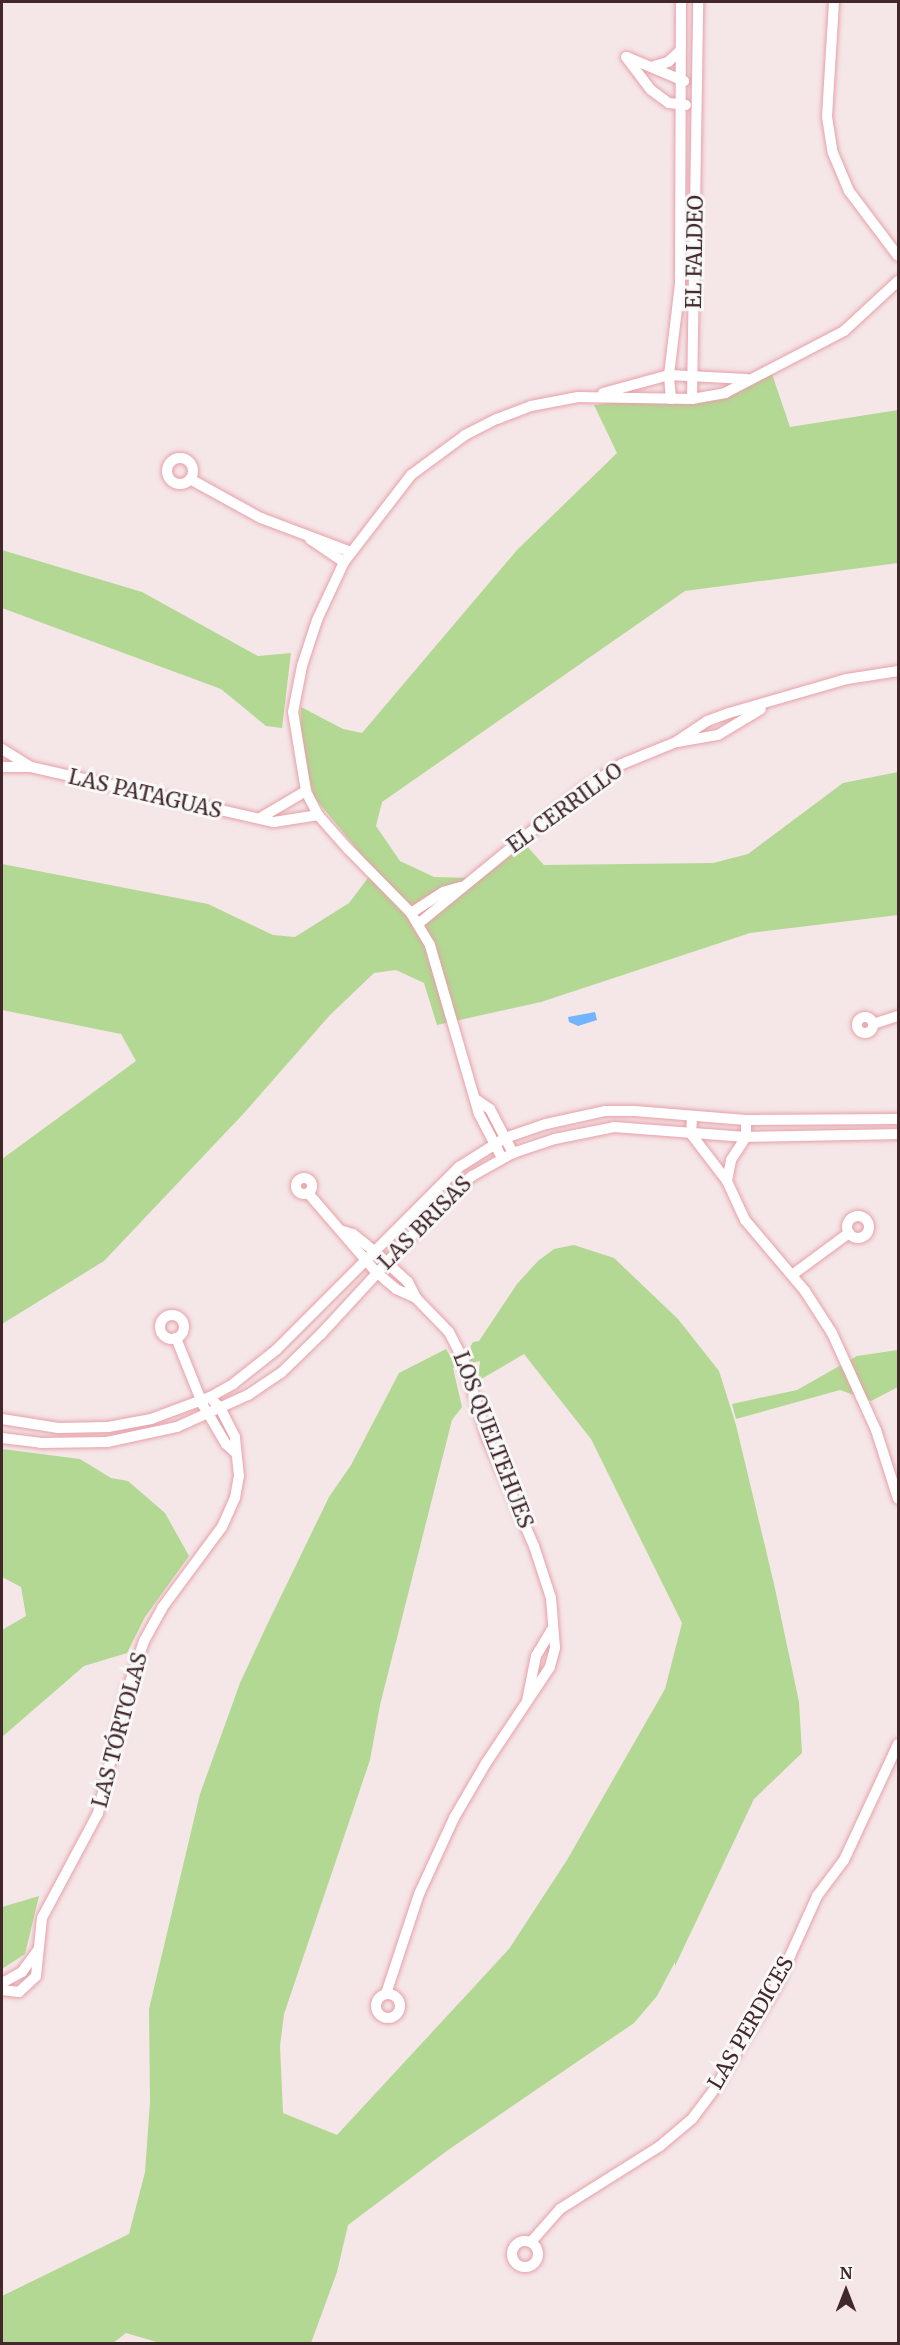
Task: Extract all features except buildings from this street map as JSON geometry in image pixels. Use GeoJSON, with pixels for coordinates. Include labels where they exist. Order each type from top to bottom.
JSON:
{"type":"FeatureCollection","features":[{"type":"Feature","properties":{"kind":"street","name":"EL FALDEO"},"geometry":{"type":"LineString","coordinates":[[671,399],[669,375],[680,284],[681,2]]}},
{"type":"Feature","properties":{"kind":"street","name":"EL FALDEO"},"geometry":{"type":"LineString","coordinates":[[692,399],[698,2]]}},
{"type":"Feature","properties":{"kind":"street"},"geometry":{"type":"LineString","coordinates":[[834,2],[826,117],[833,153],[849,191],[898,255]]}},
{"type":"Feature","properties":{"kind":"street"},"geometry":{"type":"LineString","coordinates":[[654,66],[668,62],[680,51]]}},
{"type":"Feature","properties":{"kind":"street"},"geometry":{"type":"LineString","coordinates":[[696,81],[681,81],[654,66],[626,57],[651,90],[669,103],[696,104]]}},
{"type":"Feature","properties":{"kind":"street"},"geometry":{"type":"LineString","coordinates":[[884,238],[898,243]]}},
{"type":"Feature","properties":{"kind":"street"},"geometry":{"type":"LineString","coordinates":[[596,396],[692,399],[725,393],[747,379],[802,356],[844,331],[898,281]]}},
{"type":"Feature","properties":{"kind":"street"},"geometry":{"type":"LineString","coordinates":[[502,1158],[493,1145],[459,1050],[439,969],[418,924],[411,913],[318,815],[306,791],[293,712],[302,666],[317,620],[351,552],[411,475],[465,435],[531,406],[596,396],[669,375],[693,374],[747,379]]}},
{"type":"Feature","properties":{"kind":"street"},"geometry":{"type":"LineString","coordinates":[[190,479],[261,518],[309,539],[351,552]]}},
{"type":"Feature","properties":{"kind":"street"},"geometry":{"type":"LineString","coordinates":[[309,539],[326,554],[344,562]]}},
{"type":"Feature","properties":{"kind":"street","name":"EL CERRILLO"},"geometry":{"type":"LineString","coordinates":[[418,924],[450,901],[461,886],[579,792],[622,764],[676,742],[707,721],[767,705],[847,679],[898,671]]}},
{"type":"Feature","properties":{"kind":"street","name":"EL CERRILLO"},"geometry":{"type":"LineString","coordinates":[[676,742],[718,735],[767,705]]}},
{"type":"Feature","properties":{"kind":"street","name":"LAS PATAGUAS"},"geometry":{"type":"LineString","coordinates":[[2,749],[31,767]]}},
{"type":"Feature","properties":{"kind":"street","name":"LAS PATAGUAS"},"geometry":{"type":"LineString","coordinates":[[2,767],[31,767],[259,819],[289,822],[318,815]]}},
{"type":"Feature","properties":{"kind":"street"},"geometry":{"type":"LineString","coordinates":[[259,819],[306,791]]}},
{"type":"Feature","properties":{"kind":"street","name":"EL CERRILLO"},"geometry":{"type":"LineString","coordinates":[[411,913],[443,892],[461,886]]}},
{"type":"Feature","properties":{"kind":"street"},"geometry":{"type":"LineString","coordinates":[[873,1024],[898,1016]]}},
{"type":"Feature","properties":{"kind":"street"},"geometry":{"type":"LineString","coordinates":[[477,1100],[490,1109],[513,1153]]}},
{"type":"Feature","properties":{"kind":"street","name":"LAS BRISAS"},"geometry":{"type":"LineString","coordinates":[[2,1419],[58,1428],[108,1427],[151,1419],[206,1398],[233,1384],[276,1350],[363,1259],[459,1167],[505,1138],[546,1124],[605,1111],[746,1120],[898,1119]]}},
{"type":"Feature","properties":{"kind":"street"},"geometry":{"type":"LineString","coordinates":[[692,1117],[691,1134],[727,1181],[756,1236],[792,1275],[822,1314],[847,1363],[876,1430],[898,1499]]}},
{"type":"Feature","properties":{"kind":"street"},"geometry":{"type":"LineString","coordinates":[[727,1181],[731,1160],[746,1137],[746,1120]]}},
{"type":"Feature","properties":{"kind":"street","name":"LAS BRISAS"},"geometry":{"type":"LineString","coordinates":[[2,1438],[40,1443],[108,1442],[146,1435],[222,1409],[281,1373],[376,1272],[472,1176],[513,1153],[555,1139],[614,1127],[746,1137],[898,1134]]}},
{"type":"Feature","properties":{"kind":"street","name":"LOS QUELTEHUES"},"geometry":{"type":"LineString","coordinates":[[308,1193],[317,1208],[343,1231],[363,1259],[376,1272],[396,1289],[416,1298]]}},
{"type":"Feature","properties":{"kind":"street","name":"LOS QUELTEHUES"},"geometry":{"type":"LineString","coordinates":[[343,1231],[353,1234],[408,1282],[416,1298],[444,1325],[464,1362],[498,1467],[542,1566],[551,1598],[555,1648],[550,1667],[486,1763],[450,1827],[419,1894],[386,1994]]}},
{"type":"Feature","properties":{"kind":"street"},"geometry":{"type":"LineString","coordinates":[[792,1275],[849,1233]]}},
{"type":"Feature","properties":{"kind":"street","name":"LAS TÓRTOLAS"},"geometry":{"type":"LineString","coordinates":[[176,1338],[206,1398],[210,1415],[226,1444],[236,1453]]}},
{"type":"Feature","properties":{"kind":"street","name":"LAS TÓRTOLAS"},"geometry":{"type":"LineString","coordinates":[[2,1990],[19,1992],[31,1984],[38,1970],[38,1949],[47,1905],[98,1813],[138,1655],[162,1608],[222,1527],[237,1491],[235,1437],[222,1409],[206,1398]]}},
{"type":"Feature","properties":{"kind":"street","name":"LOS QUELTEHUES"},"geometry":{"type":"LineString","coordinates":[[527,1701],[537,1656],[552,1629]]}},
{"type":"Feature","properties":{"kind":"street","name":"LAS PERDICES"},"geometry":{"type":"LineString","coordinates":[[531,2242],[560,2209],[660,2146],[692,2119],[715,2088],[776,1987],[812,1905],[844,1860],[898,1744]]}},
{"type":"Feature","properties":{"kind":"street","name":"LAS TÓRTOLAS"},"geometry":{"type":"LineString","coordinates":[[2,1983],[22,1972],[38,1949]]}},
{"type":"Feature","properties":{"kind":"green space"},"geometry":{"type":"Polygon","coordinates":[[[772,374],[790,427],[898,410],[898,563],[685,591],[382,802],[376,826],[400,861],[434,877],[473,878],[523,842],[544,865],[713,863],[748,854],[843,783],[898,772],[898,915],[750,933],[541,1002],[437,1025],[424,983],[396,970],[374,973],[330,1015],[245,1112],[104,1261],[2,1324],[2,1159],[136,1061],[121,1034],[2,1010],[2,864],[208,904],[273,935],[295,937],[349,903],[374,870],[314,797],[300,744],[301,707],[343,729],[362,733],[517,550],[617,453],[594,405],[644,399],[703,398],[772,374]]]}},
{"type":"Feature","properties":{"kind":"green space"},"geometry":{"type":"Polygon","coordinates":[[[2,550],[142,592],[258,656],[291,653],[282,728],[266,726],[221,689],[2,608],[2,550]]]}},
{"type":"Feature","properties":{"kind":"green space"},"geometry":{"type":"Polygon","coordinates":[[[574,1245],[614,1258],[678,1319],[719,1371],[736,1425],[774,1584],[799,1702],[802,1753],[754,1799],[675,1966],[675,1962],[657,1996],[634,2023],[448,2150],[348,2225],[337,2272],[311,2343],[160,2343],[126,2333],[113,2343],[2,2343],[2,2296],[129,2234],[145,2172],[150,2102],[149,2009],[200,1794],[240,1683],[266,1627],[329,1497],[351,1465],[399,1373],[446,1349],[456,1366],[453,1368],[462,1407],[452,1420],[380,1705],[370,1760],[284,2014],[280,2046],[283,2113],[337,2135],[509,1949],[567,1860],[665,1689],[682,1623],[591,1439],[524,1354],[478,1381],[480,1361],[471,1363],[468,1351],[473,1342],[479,1341],[517,1284],[538,1261],[554,1249],[574,1245]]]}},
{"type":"Feature","properties":{"kind":"green space"},"geometry":{"type":"Polygon","coordinates":[[[898,1350],[898,1387],[871,1401],[840,1390],[736,1419],[732,1404],[797,1390],[857,1356],[898,1350]]]}},
{"type":"Feature","properties":{"kind":"green space"},"geometry":{"type":"Polygon","coordinates":[[[2,1449],[80,1459],[111,1478],[128,1481],[165,1513],[189,1556],[145,1617],[127,1653],[84,1666],[2,1737],[2,1630],[26,1616],[21,1587],[2,1577],[2,1449]]]}},
{"type":"Feature","properties":{"kind":"green space"},"geometry":{"type":"Polygon","coordinates":[[[39,1896],[25,1954],[2,1969],[2,1907],[39,1896]]]}},
{"type":"Feature","properties":{"kind":"water"},"geometry":{"type":"Polygon","coordinates":[[[595,1012],[597,1020],[578,1026],[569,1022],[568,1017],[595,1012]]]}}]}
